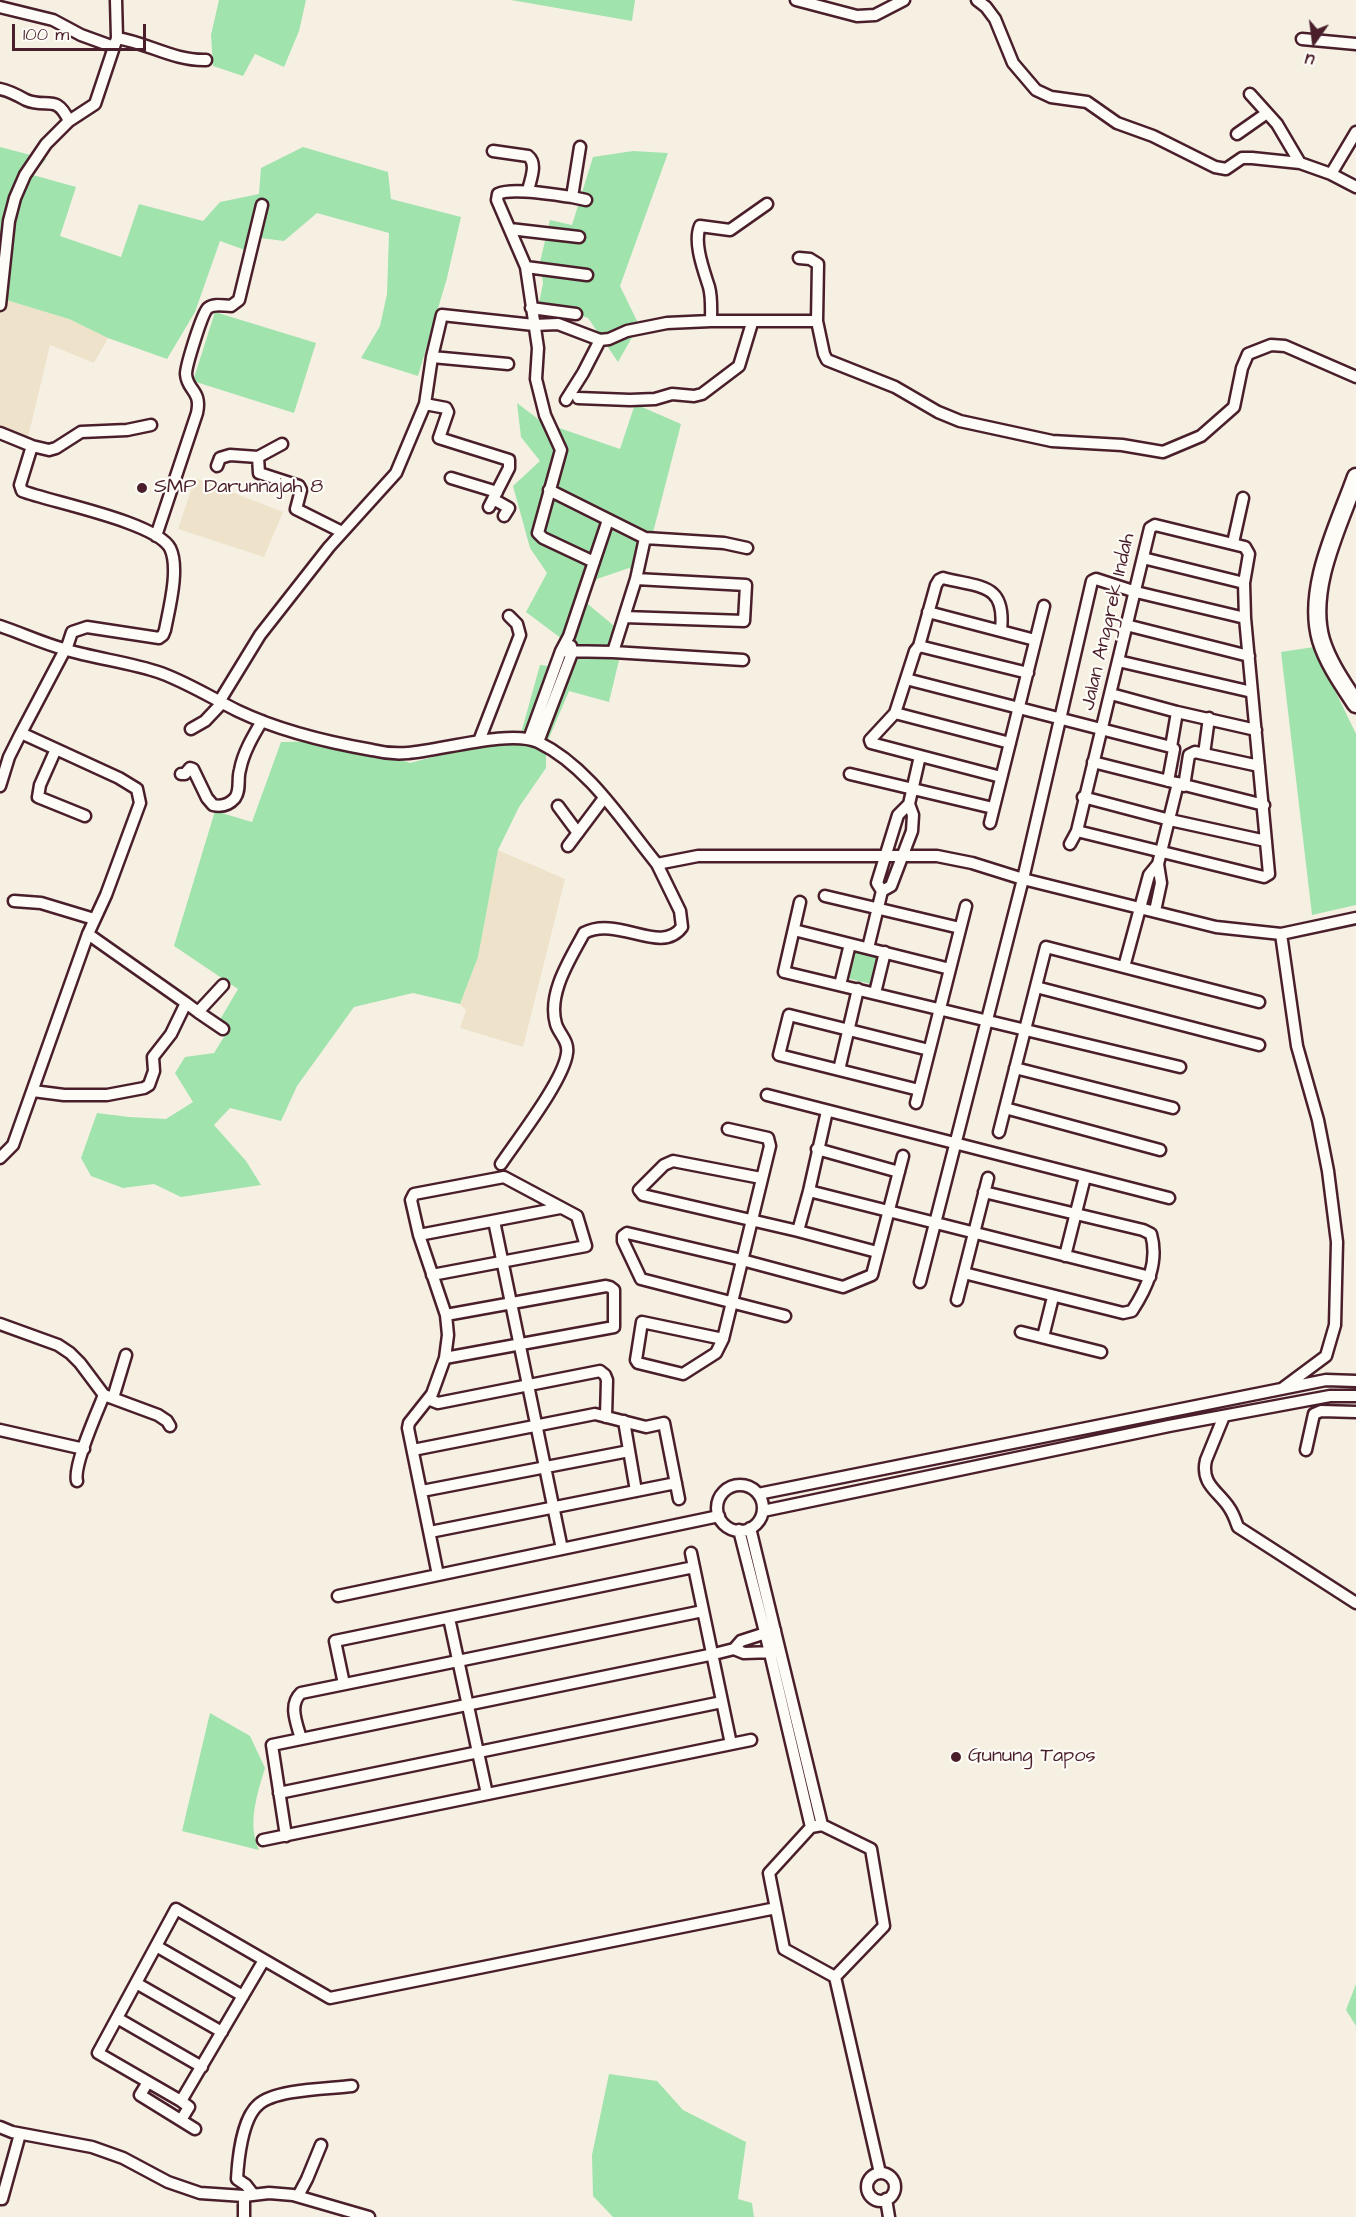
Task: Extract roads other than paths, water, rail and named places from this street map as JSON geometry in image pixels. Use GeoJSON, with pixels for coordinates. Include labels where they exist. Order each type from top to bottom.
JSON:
{"type":"FeatureCollection","features":[{"type":"Feature","properties":{"kind":"main road"},"geometry":{"type":"LineString","coordinates":[[1356,477],[1323,570],[1317,598],[1321,639],[1328,657],[1356,704]]}},
{"type":"Feature","properties":{"kind":"street"},"geometry":{"type":"LineString","coordinates":[[0,305],[5,247],[15,198],[25,175],[46,144],[69,121],[95,104],[115,42],[116,0]]}},
{"type":"Feature","properties":{"kind":"street"},"geometry":{"type":"LineString","coordinates":[[796,0],[858,16],[875,15],[904,0]]}},
{"type":"Feature","properties":{"kind":"street"},"geometry":{"type":"LineString","coordinates":[[977,0],[995,19],[1013,63],[1036,90],[1051,97],[1087,102],[1117,123],[1153,136],[1221,169],[1226,169],[1242,158],[1300,163],[1331,174],[1356,187]]}},
{"type":"Feature","properties":{"kind":"street"},"geometry":{"type":"LineString","coordinates":[[0,7],[53,20],[81,36],[115,42],[135,41],[178,58],[206,60]]}},
{"type":"Feature","properties":{"kind":"street"},"geometry":{"type":"LineString","coordinates":[[1302,39],[1356,44]]}},
{"type":"Feature","properties":{"kind":"street"},"geometry":{"type":"LineString","coordinates":[[0,89],[15,92],[25,99],[57,103],[64,110],[69,121]]}},
{"type":"Feature","properties":{"kind":"street"},"geometry":{"type":"LineString","coordinates":[[1250,94],[1277,124],[1300,163]]}},
{"type":"Feature","properties":{"kind":"street"},"geometry":{"type":"LineString","coordinates":[[1237,134],[1267,113]]}},
{"type":"Feature","properties":{"kind":"street"},"geometry":{"type":"LineString","coordinates":[[1331,174],[1356,132]]}},
{"type":"Feature","properties":{"kind":"street"},"geometry":{"type":"LineString","coordinates":[[572,197],[580,147]]}},
{"type":"Feature","properties":{"kind":"street"},"geometry":{"type":"LineString","coordinates":[[493,151],[528,156],[532,159],[533,166],[528,191]]}},
{"type":"Feature","properties":{"kind":"street"},"geometry":{"type":"LineString","coordinates":[[586,200],[528,191],[502,191],[498,194],[497,200],[526,267],[538,348],[536,379],[545,415],[561,450],[538,533],[543,538],[594,562]]}},
{"type":"Feature","properties":{"kind":"street"},"geometry":{"type":"LineString","coordinates":[[711,321],[709,289],[703,271],[698,237],[700,226],[730,230],[767,204]]}},
{"type":"Feature","properties":{"kind":"street"},"geometry":{"type":"LineString","coordinates":[[156,536],[197,413],[199,403],[196,392],[189,383],[186,373],[202,317],[207,308],[213,305],[231,306],[239,300],[262,205]]}},
{"type":"Feature","properties":{"kind":"street"},"geometry":{"type":"LineString","coordinates":[[510,229],[579,237]]}},
{"type":"Feature","properties":{"kind":"street"},"geometry":{"type":"LineString","coordinates":[[799,258],[810,259],[818,264],[817,321],[827,360],[895,387],[938,412],[960,421],[1052,441],[1122,445],[1163,452],[1201,436],[1234,407],[1242,368],[1248,354],[1271,345],[1285,346],[1356,377]]}},
{"type":"Feature","properties":{"kind":"street"},"geometry":{"type":"LineString","coordinates":[[526,267],[587,275]]}},
{"type":"Feature","properties":{"kind":"street"},"geometry":{"type":"LineString","coordinates":[[531,308],[576,314]]}},
{"type":"Feature","properties":{"kind":"street"},"geometry":{"type":"LineString","coordinates":[[190,729],[206,721],[221,702],[261,635],[342,532],[396,473],[425,404],[432,357],[442,315],[534,326],[558,324],[600,340],[667,323],[817,321]]}},
{"type":"Feature","properties":{"kind":"street"},"geometry":{"type":"LineString","coordinates":[[578,398],[630,400],[655,399],[672,394],[694,396],[702,394],[739,366],[752,322]]}},
{"type":"Feature","properties":{"kind":"street"},"geometry":{"type":"LineString","coordinates":[[566,400],[600,340]]}},
{"type":"Feature","properties":{"kind":"street"},"geometry":{"type":"LineString","coordinates":[[432,357],[508,364]]}},
{"type":"Feature","properties":{"kind":"street"},"geometry":{"type":"LineString","coordinates":[[425,404],[447,408],[448,412],[439,438],[509,460],[508,468],[493,499]]}},
{"type":"Feature","properties":{"kind":"street"},"geometry":{"type":"LineString","coordinates":[[0,433],[45,450],[52,449],[81,432],[100,429],[127,430],[151,424]]}},
{"type":"Feature","properties":{"kind":"street"},"geometry":{"type":"LineString","coordinates":[[217,466],[220,458],[230,455],[258,457],[282,444]]}},
{"type":"Feature","properties":{"kind":"street"},"geometry":{"type":"LineString","coordinates":[[0,786],[9,757],[72,632],[87,627],[156,640],[163,635],[174,582],[169,546],[156,536],[123,520],[22,491],[20,485],[32,446]]}},
{"type":"Feature","properties":{"kind":"street"},"geometry":{"type":"LineString","coordinates":[[258,457],[261,475],[300,488],[296,509],[342,532]]}},
{"type":"Feature","properties":{"kind":"street"},"geometry":{"type":"LineString","coordinates":[[451,478],[509,508],[504,516]]}},
{"type":"Feature","properties":{"kind":"street"},"geometry":{"type":"LineString","coordinates":[[549,490],[645,538],[724,543],[747,548]]}},
{"type":"Feature","properties":{"kind":"street"},"geometry":{"type":"LineString","coordinates":[[1077,831],[1159,858],[1264,877],[1269,874],[1245,618],[1244,583],[1248,552],[1245,547],[1233,543],[1243,498]]}},
{"type":"Feature","properties":{"kind":"street"},"geometry":{"type":"LineString","coordinates":[[534,740],[566,652],[569,636],[608,520]]}},
{"type":"Feature","properties":{"kind":"street","name":"Jalan Anggrek Indah"},"geometry":{"type":"LineString","coordinates":[[1070,844],[1077,831],[1083,797],[1094,762],[1152,526],[1158,525],[1233,543]]}},
{"type":"Feature","properties":{"kind":"street"},"geometry":{"type":"LineString","coordinates":[[613,652],[636,579],[645,538]]}},
{"type":"Feature","properties":{"kind":"street"},"geometry":{"type":"LineString","coordinates":[[1143,558],[1244,583]]}},
{"type":"Feature","properties":{"kind":"street"},"geometry":{"type":"LineString","coordinates":[[1001,630],[1003,612],[998,597],[988,590],[943,578],[939,580],[919,646],[915,651],[894,714],[870,738],[870,742],[1001,777]]}},
{"type":"Feature","properties":{"kind":"street"},"geometry":{"type":"LineString","coordinates":[[624,617],[744,621],[746,585],[636,579]]}},
{"type":"Feature","properties":{"kind":"street"},"geometry":{"type":"LineString","coordinates":[[920,1282],[1023,879],[1092,581],[1100,580],[1136,592],[1245,618]]}},
{"type":"Feature","properties":{"kind":"street"},"geometry":{"type":"LineString","coordinates":[[990,823],[1044,606]]}},
{"type":"Feature","properties":{"kind":"street"},"geometry":{"type":"LineString","coordinates":[[928,612],[1035,640]]}},
{"type":"Feature","properties":{"kind":"street"},"geometry":{"type":"LineString","coordinates":[[479,741],[520,635],[518,624],[509,616]]}},
{"type":"Feature","properties":{"kind":"street"},"geometry":{"type":"LineString","coordinates":[[1126,625],[1249,656]]}},
{"type":"Feature","properties":{"kind":"street"},"geometry":{"type":"LineString","coordinates":[[0,626],[64,650],[108,658],[159,672],[193,686],[262,721],[305,736],[392,754],[479,741],[534,740],[572,762],[657,864],[680,911],[682,927],[677,933],[661,938],[608,927],[584,933],[560,981],[555,1004],[556,1025],[567,1046],[566,1057],[550,1092],[501,1164]]}},
{"type":"Feature","properties":{"kind":"street"},"geometry":{"type":"LineString","coordinates":[[919,646],[1028,673]]}},
{"type":"Feature","properties":{"kind":"street"},"geometry":{"type":"LineString","coordinates":[[566,652],[613,652],[743,660]]}},
{"type":"Feature","properties":{"kind":"street"},"geometry":{"type":"LineString","coordinates":[[1118,661],[1252,692]]}},
{"type":"Feature","properties":{"kind":"street"},"geometry":{"type":"LineString","coordinates":[[906,679],[1171,747],[1174,749],[1177,783]]}},
{"type":"Feature","properties":{"kind":"street"},"geometry":{"type":"LineString","coordinates":[[1111,694],[1256,730]]}},
{"type":"Feature","properties":{"kind":"street"},"geometry":{"type":"LineString","coordinates":[[1171,747],[1177,712]]}},
{"type":"Feature","properties":{"kind":"street"},"geometry":{"type":"LineString","coordinates":[[894,714],[1010,743]]}},
{"type":"Feature","properties":{"kind":"street"},"geometry":{"type":"LineString","coordinates":[[1204,754],[1209,718]]}},
{"type":"Feature","properties":{"kind":"street"},"geometry":{"type":"LineString","coordinates":[[181,774],[185,774],[190,768],[193,769],[207,798],[213,805],[221,806],[230,802],[237,794],[239,771],[262,721]]}},
{"type":"Feature","properties":{"kind":"street"},"geometry":{"type":"LineString","coordinates":[[0,1158],[13,1144],[88,934],[106,895],[140,802],[139,793],[135,788],[119,778],[21,733]]}},
{"type":"Feature","properties":{"kind":"street"},"geometry":{"type":"LineString","coordinates":[[56,749],[40,785],[38,797],[85,816]]}},
{"type":"Feature","properties":{"kind":"street"},"geometry":{"type":"LineString","coordinates":[[1124,967],[1149,875],[1159,858],[1170,820],[1177,783],[1189,755],[1195,752],[1259,766]]}},
{"type":"Feature","properties":{"kind":"street"},"geometry":{"type":"LineString","coordinates":[[882,891],[891,886],[914,821],[909,804],[920,756]]}},
{"type":"Feature","properties":{"kind":"street"},"geometry":{"type":"LineString","coordinates":[[1094,762],[1264,805]]}},
{"type":"Feature","properties":{"kind":"street"},"geometry":{"type":"LineString","coordinates":[[850,774],[993,808]]}},
{"type":"Feature","properties":{"kind":"street"},"geometry":{"type":"LineString","coordinates":[[1083,797],[1170,820],[1266,841]]}},
{"type":"Feature","properties":{"kind":"street"},"geometry":{"type":"LineString","coordinates":[[568,846],[604,798]]}},
{"type":"Feature","properties":{"kind":"street"},"geometry":{"type":"LineString","coordinates":[[868,948],[882,891],[878,883],[886,854],[898,815],[909,804]]}},
{"type":"Feature","properties":{"kind":"street"},"geometry":{"type":"LineString","coordinates":[[558,806],[578,833]]}},
{"type":"Feature","properties":{"kind":"street"},"geometry":{"type":"LineString","coordinates":[[657,864],[698,856],[886,854],[937,856],[972,863],[1023,879],[1215,927],[1285,933],[1356,918]]}},
{"type":"Feature","properties":{"kind":"street"},"geometry":{"type":"LineString","coordinates":[[1155,911],[1161,883],[1159,858]]}},
{"type":"Feature","properties":{"kind":"street"},"geometry":{"type":"LineString","coordinates":[[825,896],[960,928]]}},
{"type":"Feature","properties":{"kind":"street"},"geometry":{"type":"LineString","coordinates":[[14,901],[40,903],[94,919]]}},
{"type":"Feature","properties":{"kind":"street"},"geometry":{"type":"LineString","coordinates":[[800,902],[784,972],[1180,1067]]}},
{"type":"Feature","properties":{"kind":"street"},"geometry":{"type":"LineString","coordinates":[[916,1103],[966,906]]}},
{"type":"Feature","properties":{"kind":"street"},"geometry":{"type":"LineString","coordinates":[[794,930],[950,969]]}},
{"type":"Feature","properties":{"kind":"street"},"geometry":{"type":"LineString","coordinates":[[1283,1388],[1326,1356],[1329,1349],[1335,1325],[1337,1242],[1328,1171],[1318,1120],[1298,1046],[1285,933]]}},
{"type":"Feature","properties":{"kind":"street"},"geometry":{"type":"LineString","coordinates":[[88,934],[223,1029]]}},
{"type":"Feature","properties":{"kind":"street"},"geometry":{"type":"LineString","coordinates":[[840,985],[850,944]]}},
{"type":"Feature","properties":{"kind":"street"},"geometry":{"type":"LineString","coordinates":[[999,1132],[1046,947],[1258,1002]]}},
{"type":"Feature","properties":{"kind":"street"},"geometry":{"type":"LineString","coordinates":[[874,993],[885,952]]}},
{"type":"Feature","properties":{"kind":"street"},"geometry":{"type":"LineString","coordinates":[[198,1012],[223,985]]}},
{"type":"Feature","properties":{"kind":"street"},"geometry":{"type":"LineString","coordinates":[[1036,987],[1259,1045]]}},
{"type":"Feature","properties":{"kind":"street"},"geometry":{"type":"LineString","coordinates":[[839,1070],[858,989]]}},
{"type":"Feature","properties":{"kind":"street"},"geometry":{"type":"LineString","coordinates":[[33,1091],[64,1095],[107,1095],[144,1089],[149,1085],[154,1071],[153,1057],[171,1034],[186,1003]]}},
{"type":"Feature","properties":{"kind":"street"},"geometry":{"type":"LineString","coordinates":[[920,1090],[779,1055],[789,1015],[929,1050]]}},
{"type":"Feature","properties":{"kind":"street"},"geometry":{"type":"LineString","coordinates":[[1015,1068],[1173,1108]]}},
{"type":"Feature","properties":{"kind":"street"},"geometry":{"type":"LineString","coordinates":[[767,1095],[1168,1198]]}},
{"type":"Feature","properties":{"kind":"street"},"geometry":{"type":"LineString","coordinates":[[1005,1108],[1160,1150]]}},
{"type":"Feature","properties":{"kind":"street"},"geometry":{"type":"LineString","coordinates":[[798,1231],[826,1111]]}},
{"type":"Feature","properties":{"kind":"street"},"geometry":{"type":"LineString","coordinates":[[723,1339],[642,1322],[636,1360],[638,1363],[683,1374],[716,1353],[723,1339],[770,1146],[768,1138],[728,1129]]}},
{"type":"Feature","properties":{"kind":"street"},"geometry":{"type":"LineString","coordinates":[[817,1149],[899,1172]]}},
{"type":"Feature","properties":{"kind":"street"},"geometry":{"type":"LineString","coordinates":[[785,1316],[641,1279],[623,1241],[623,1236],[627,1233],[843,1287],[871,1277],[903,1156]]}},
{"type":"Feature","properties":{"kind":"street"},"geometry":{"type":"LineString","coordinates":[[761,1178],[673,1161],[664,1165],[639,1190],[643,1195],[877,1252]]}},
{"type":"Feature","properties":{"kind":"street"},"geometry":{"type":"LineString","coordinates":[[432,1275],[586,1246],[577,1216],[504,1177],[414,1194],[411,1200],[419,1235],[432,1275],[446,1315],[445,1358],[432,1394],[409,1423],[408,1428],[438,1575]]}},
{"type":"Feature","properties":{"kind":"street"},"geometry":{"type":"LineString","coordinates":[[1065,1256],[1086,1177]]}},
{"type":"Feature","properties":{"kind":"street"},"geometry":{"type":"LineString","coordinates":[[957,1300],[988,1178]]}},
{"type":"Feature","properties":{"kind":"street"},"geometry":{"type":"LineString","coordinates":[[809,1191],[1150,1277]]}},
{"type":"Feature","properties":{"kind":"street"},"geometry":{"type":"LineString","coordinates":[[964,1273],[1114,1311],[1132,1311],[1150,1277],[1155,1258],[1152,1234],[1143,1230],[984,1192]]}},
{"type":"Feature","properties":{"kind":"street"},"geometry":{"type":"LineString","coordinates":[[419,1235],[560,1208]]}},
{"type":"Feature","properties":{"kind":"street"},"geometry":{"type":"LineString","coordinates":[[494,1221],[562,1549]]}},
{"type":"Feature","properties":{"kind":"street"},"geometry":{"type":"LineString","coordinates":[[445,1358],[614,1327],[614,1290],[606,1286],[446,1315]]}},
{"type":"Feature","properties":{"kind":"street"},"geometry":{"type":"LineString","coordinates":[[1043,1337],[1053,1297]]}},
{"type":"Feature","properties":{"kind":"street"},"geometry":{"type":"LineString","coordinates":[[0,1324],[38,1336],[70,1353],[109,1396],[158,1415],[170,1426]]}},
{"type":"Feature","properties":{"kind":"street"},"geometry":{"type":"LineString","coordinates":[[1022,1332],[1101,1352]]}},
{"type":"Feature","properties":{"kind":"street"},"geometry":{"type":"LineString","coordinates":[[77,1481],[76,1474],[84,1449],[126,1355]]}},
{"type":"Feature","properties":{"kind":"street"},"geometry":{"type":"LineString","coordinates":[[428,1400],[438,1403],[600,1371],[607,1380],[606,1417]]}},
{"type":"Feature","properties":{"kind":"street"},"geometry":{"type":"LineString","coordinates":[[758,1494],[1283,1388],[1326,1380],[1356,1381]]}},
{"type":"Feature","properties":{"kind":"street"},"geometry":{"type":"LineString","coordinates":[[763,1511],[1169,1426],[1330,1396],[1356,1396]]}},
{"type":"Feature","properties":{"kind":"street"},"geometry":{"type":"LineString","coordinates":[[1306,1450],[1314,1414],[1321,1411],[1356,1412]]}},
{"type":"Feature","properties":{"kind":"street"},"geometry":{"type":"LineString","coordinates":[[1164,1413],[1169,1426]]}},
{"type":"Feature","properties":{"kind":"street"},"geometry":{"type":"LineString","coordinates":[[413,1450],[595,1414],[646,1427],[664,1423],[679,1499]]}},
{"type":"Feature","properties":{"kind":"street"},"geometry":{"type":"LineString","coordinates":[[1224,1416],[1204,1467],[1209,1486],[1230,1508],[1238,1527],[1356,1603]]}},
{"type":"Feature","properties":{"kind":"street"},"geometry":{"type":"LineString","coordinates":[[624,1421],[636,1491]]}},
{"type":"Feature","properties":{"kind":"street"},"geometry":{"type":"LineString","coordinates":[[0,1430],[84,1449]]}},
{"type":"Feature","properties":{"kind":"street"},"geometry":{"type":"LineString","coordinates":[[422,1491],[629,1451]]}},
{"type":"Feature","properties":{"kind":"street"},"geometry":{"type":"LineString","coordinates":[[430,1532],[676,1483]]}},
{"type":"Feature","properties":{"kind":"street"},"geometry":{"type":"LineString","coordinates":[[742,1485],[758,1494],[763,1511],[756,1524],[739,1530],[723,1523],[717,1507],[719,1498],[725,1491],[733,1486],[742,1485]]}},
{"type":"Feature","properties":{"kind":"street"},"geometry":{"type":"LineString","coordinates":[[338,1596],[719,1516]]}},
{"type":"Feature","properties":{"kind":"street"},"geometry":{"type":"LineString","coordinates":[[750,1528],[774,1652],[816,1826]]}},
{"type":"Feature","properties":{"kind":"street"},"geometry":{"type":"LineString","coordinates":[[739,1530],[770,1631]]}},
{"type":"Feature","properties":{"kind":"street"},"geometry":{"type":"LineString","coordinates":[[691,1553],[714,1654],[731,1744]]}},
{"type":"Feature","properties":{"kind":"street"},"geometry":{"type":"LineString","coordinates":[[344,1684],[335,1641],[694,1567]]}},
{"type":"Feature","properties":{"kind":"street"},"geometry":{"type":"LineString","coordinates":[[301,1739],[293,1705],[294,1699],[300,1693],[703,1611]]}},
{"type":"Feature","properties":{"kind":"street"},"geometry":{"type":"LineString","coordinates":[[449,1618],[486,1794]]}},
{"type":"Feature","properties":{"kind":"street"},"geometry":{"type":"LineString","coordinates":[[286,1836],[272,1745],[714,1654],[734,1649],[741,1641],[770,1631]]}},
{"type":"Feature","properties":{"kind":"street"},"geometry":{"type":"LineString","coordinates":[[734,1649],[744,1653],[774,1652]]}},
{"type":"Feature","properties":{"kind":"street"},"geometry":{"type":"LineString","coordinates":[[279,1793],[722,1702]]}},
{"type":"Feature","properties":{"kind":"street"},"geometry":{"type":"LineString","coordinates":[[263,1840],[751,1740]]}},
{"type":"Feature","properties":{"kind":"street"},"geometry":{"type":"LineString","coordinates":[[816,1826],[769,1873],[784,1949],[835,1977],[880,2173]]}},
{"type":"Feature","properties":{"kind":"street"},"geometry":{"type":"LineString","coordinates":[[816,1826],[871,1849],[885,1926],[835,1977]]}},
{"type":"Feature","properties":{"kind":"street"},"geometry":{"type":"LineString","coordinates":[[181,2120],[189,2107],[98,2053],[176,1909],[330,1998],[776,1908]]}},
{"type":"Feature","properties":{"kind":"street"},"geometry":{"type":"LineString","coordinates":[[156,1946],[243,1996]]}},
{"type":"Feature","properties":{"kind":"street"},"geometry":{"type":"LineString","coordinates":[[181,2101],[264,1960]]}},
{"type":"Feature","properties":{"kind":"street"},"geometry":{"type":"LineString","coordinates":[[136,1983],[222,2032]]}},
{"type":"Feature","properties":{"kind":"street"},"geometry":{"type":"LineString","coordinates":[[117,2018],[202,2067]]}},
{"type":"Feature","properties":{"kind":"street"},"geometry":{"type":"LineString","coordinates":[[148,2082],[140,2095],[195,2128]]}},
{"type":"Feature","properties":{"kind":"street"},"geometry":{"type":"LineString","coordinates":[[244,2217],[248,2195],[246,2185],[237,2179],[238,2158],[252,2111],[259,2103],[307,2090],[352,2086]]}},
{"type":"Feature","properties":{"kind":"street"},"geometry":{"type":"LineString","coordinates":[[0,2127],[20,2134],[77,2143],[123,2158],[187,2190],[200,2193],[248,2195],[281,2193],[298,2196],[337,2212],[369,2217]]}},
{"type":"Feature","properties":{"kind":"street"},"geometry":{"type":"LineString","coordinates":[[0,2199],[2,2199],[20,2134]]}},
{"type":"Feature","properties":{"kind":"street"},"geometry":{"type":"LineString","coordinates":[[298,2196],[321,2145]]}},
{"type":"Feature","properties":{"kind":"street"},"geometry":{"type":"LineString","coordinates":[[880,2173],[892,2178],[895,2186],[893,2194],[886,2199],[877,2200],[868,2190],[869,2180],[880,2173]]}},
{"type":"Feature","properties":{"kind":"street"},"geometry":{"type":"LineString","coordinates":[[886,2199],[889,2217]]}},
{"type":"Feature","properties":{"kind":"place","name":"SMP Darunnajah 8"},"geometry":{"type":"Point","coordinates":[142,488]}},
{"type":"Feature","properties":{"kind":"place","name":"Gunung Tapos"},"geometry":{"type":"Point","coordinates":[956,1757]}}]}
